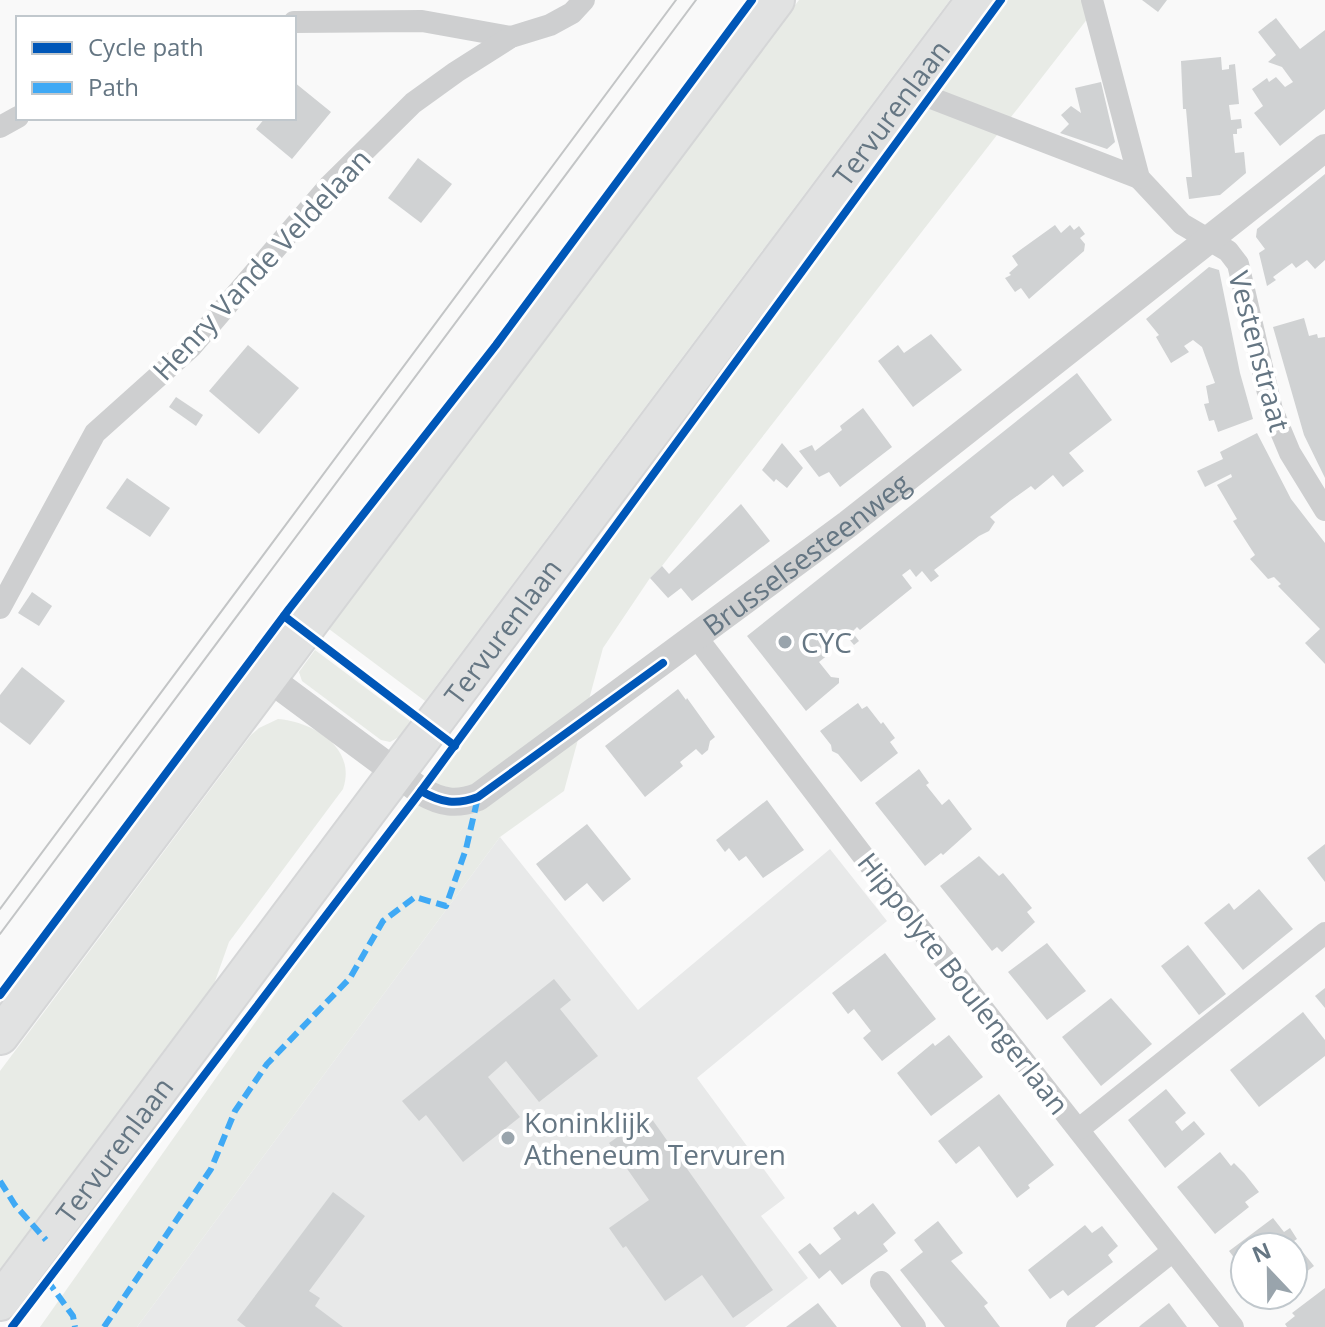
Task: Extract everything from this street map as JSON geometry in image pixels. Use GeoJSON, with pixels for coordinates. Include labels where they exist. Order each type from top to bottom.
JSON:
{"type":"FeatureCollection","features":[{"type":"Feature","properties":{"kind":"main road"},"geometry":{"type":"LineString","coordinates":[[0,1036],[776,0]]}},
{"type":"Feature","properties":{"kind":"main road","name":"Tervurenlaan"},"geometry":{"type":"LineString","coordinates":[[0,1302],[975,0]]}},
{"type":"Feature","properties":{"kind":"street"},"geometry":{"type":"LineString","coordinates":[[296,22],[422,21],[511,37],[550,25],[572,13],[584,0]]}},
{"type":"Feature","properties":{"kind":"street"},"geometry":{"type":"LineString","coordinates":[[1092,0],[1139,178]]}},
{"type":"Feature","properties":{"kind":"street","name":"Henry Vande Veldelaan"},"geometry":{"type":"LineString","coordinates":[[0,608],[95,433],[191,347],[330,185],[413,103],[511,37]]}},
{"type":"Feature","properties":{"kind":"street"},"geometry":{"type":"LineString","coordinates":[[908,89],[1139,178]]}},
{"type":"Feature","properties":{"kind":"street","name":"Brusselsesteenweg"},"geometry":{"type":"LineString","coordinates":[[270,679],[421,791],[447,803],[461,803],[478,797],[848,524],[1325,148]]}},
{"type":"Feature","properties":{"kind":"street","name":"Vestenstraat"},"geometry":{"type":"LineString","coordinates":[[1139,178],[1182,224],[1228,251],[1241,269],[1272,410],[1296,465],[1325,510]]}},
{"type":"Feature","properties":{"kind":"street","name":"Hippolyte Boulengerlaan"},"geometry":{"type":"LineString","coordinates":[[697,638],[867,861],[1233,1327]]}},
{"type":"Feature","properties":{"kind":"street"},"geometry":{"type":"LineString","coordinates":[[1079,1129],[1325,933]]}},
{"type":"Feature","properties":{"kind":"street"},"geometry":{"type":"LineString","coordinates":[[1077,1327],[1173,1251]]}},
{"type":"Feature","properties":{"kind":"street"},"geometry":{"type":"LineString","coordinates":[[881,1282],[915,1327]]}},
{"type":"Feature","properties":{"kind":"shaded area"},"geometry":{"type":"Polygon","coordinates":[[[799,0],[950,0],[425,701],[329,629],[799,0]]]}},
{"type":"Feature","properties":{"kind":"shaded area"},"geometry":{"type":"Polygon","coordinates":[[[1008,0],[1102,0],[650,578],[603,648],[564,791],[500,837],[137,1327],[40,1327],[317,935],[1008,0]]]}},
{"type":"Feature","properties":{"kind":"shaded area"},"geometry":{"type":"Polygon","coordinates":[[[315,650],[410,721],[399,737],[390,742],[381,740],[302,681],[299,672],[315,650]]]}},
{"type":"Feature","properties":{"kind":"shaded area"},"geometry":{"type":"Polygon","coordinates":[[[278,719],[305,725],[329,740],[344,761],[346,774],[343,789],[229,942],[213,987],[0,1273],[0,1071],[251,735],[278,719]]]}},
{"type":"Feature","properties":{"kind":"shaded area","name":"Koninklijk Atheneum Tervuren"},"geometry":{"type":"Polygon","coordinates":[[[500,837],[638,1010],[830,849],[887,921],[697,1078],[785,1198],[761,1216],[808,1278],[745,1327],[137,1327],[500,837]]]}},
{"type":"Feature","properties":{"kind":"building"},"geometry":{"type":"Polygon","coordinates":[[[1142,0],[1167,0],[1158,12],[1142,0]]]}},
{"type":"Feature","properties":{"kind":"building"},"geometry":{"type":"Polygon","coordinates":[[[1276,18],[1300,49],[1325,30],[1325,109],[1280,146],[1254,113],[1263,106],[1252,89],[1267,78],[1269,82],[1276,77],[1285,87],[1293,82],[1282,67],[1268,62],[1276,55],[1258,32],[1276,18]]]}},
{"type":"Feature","properties":{"kind":"building"},"geometry":{"type":"Polygon","coordinates":[[[1221,57],[1222,70],[1235,64],[1239,104],[1229,105],[1231,120],[1241,119],[1242,128],[1233,134],[1235,153],[1244,152],[1246,173],[1220,195],[1189,199],[1186,177],[1192,177],[1186,109],[1183,109],[1181,61],[1221,57]]]}},
{"type":"Feature","properties":{"kind":"building"},"geometry":{"type":"Polygon","coordinates":[[[1101,82],[1115,142],[1107,149],[1060,133],[1069,124],[1061,115],[1071,106],[1081,113],[1075,88],[1101,82]]]}},
{"type":"Feature","properties":{"kind":"building"},"geometry":{"type":"Polygon","coordinates":[[[296,84],[331,112],[292,159],[256,129],[263,120],[296,120],[296,84]]]}},
{"type":"Feature","properties":{"kind":"building"},"geometry":{"type":"Polygon","coordinates":[[[418,158],[452,184],[421,223],[388,198],[418,158]]]}},
{"type":"Feature","properties":{"kind":"building"},"geometry":{"type":"Polygon","coordinates":[[[1325,174],[1325,260],[1315,269],[1307,260],[1296,268],[1292,263],[1273,277],[1276,280],[1267,286],[1259,253],[1265,249],[1256,237],[1257,229],[1325,174]]]}},
{"type":"Feature","properties":{"kind":"building"},"geometry":{"type":"Polygon","coordinates":[[[1055,225],[1061,233],[1070,225],[1074,230],[1079,226],[1085,234],[1080,238],[1085,244],[1084,251],[1029,299],[1021,288],[1015,292],[1005,278],[1018,265],[1012,256],[1055,225]]]}},
{"type":"Feature","properties":{"kind":"building"},"geometry":{"type":"Polygon","coordinates":[[[1209,267],[1219,270],[1240,373],[1253,419],[1218,432],[1214,420],[1209,421],[1204,404],[1209,403],[1206,386],[1215,383],[1202,347],[1193,340],[1184,346],[1189,352],[1171,363],[1156,337],[1159,335],[1146,319],[1209,267]]]}},
{"type":"Feature","properties":{"kind":"building"},"geometry":{"type":"Polygon","coordinates":[[[1304,318],[1309,336],[1317,334],[1318,338],[1325,337],[1325,478],[1304,435],[1273,327],[1304,318]]]}},
{"type":"Feature","properties":{"kind":"building"},"geometry":{"type":"Polygon","coordinates":[[[931,334],[962,370],[913,407],[878,361],[898,345],[904,353],[931,334]]]}},
{"type":"Feature","properties":{"kind":"building"},"geometry":{"type":"Polygon","coordinates":[[[248,345],[299,388],[259,434],[209,391],[248,345]]]}},
{"type":"Feature","properties":{"kind":"building"},"geometry":{"type":"Polygon","coordinates":[[[1077,373],[1112,420],[1069,453],[1084,471],[1063,487],[1053,475],[1035,490],[1031,486],[1010,501],[990,517],[995,522],[989,531],[934,570],[939,576],[931,582],[922,571],[916,577],[910,569],[902,575],[912,588],[860,630],[857,627],[852,632],[859,641],[854,645],[842,631],[823,647],[829,654],[819,662],[831,677],[839,678],[839,683],[806,711],[747,636],[1077,373]]]}},
{"type":"Feature","properties":{"kind":"building"},"geometry":{"type":"Polygon","coordinates":[[[176,397],[203,415],[196,426],[169,407],[176,397]]]}},
{"type":"Feature","properties":{"kind":"building"},"geometry":{"type":"Polygon","coordinates":[[[863,408],[892,447],[840,487],[829,472],[819,477],[799,451],[812,445],[815,451],[863,408]]]}},
{"type":"Feature","properties":{"kind":"building"},"geometry":{"type":"Polygon","coordinates":[[[1257,433],[1291,499],[1325,543],[1325,664],[1305,643],[1320,629],[1278,586],[1281,584],[1274,577],[1268,579],[1250,559],[1255,555],[1233,521],[1237,519],[1217,485],[1232,477],[1231,474],[1205,487],[1197,471],[1223,459],[1220,452],[1257,433]]]}},
{"type":"Feature","properties":{"kind":"building"},"geometry":{"type":"Polygon","coordinates":[[[782,443],[803,468],[787,488],[776,479],[774,482],[762,470],[782,443]]]}},
{"type":"Feature","properties":{"kind":"building"},"geometry":{"type":"Polygon","coordinates":[[[127,478],[170,508],[150,537],[106,508],[127,478]]]}},
{"type":"Feature","properties":{"kind":"building"},"geometry":{"type":"Polygon","coordinates":[[[741,504],[770,541],[692,601],[681,588],[668,598],[650,578],[662,566],[669,574],[741,504]]]}},
{"type":"Feature","properties":{"kind":"building"},"geometry":{"type":"Polygon","coordinates":[[[32,592],[52,606],[39,626],[18,613],[32,592]]]}},
{"type":"Feature","properties":{"kind":"building"},"geometry":{"type":"Polygon","coordinates":[[[22,667],[65,701],[30,745],[0,722],[0,695],[22,667]]]}},
{"type":"Feature","properties":{"kind":"building"},"geometry":{"type":"Polygon","coordinates":[[[678,689],[715,737],[710,741],[708,750],[702,755],[696,749],[680,762],[683,766],[645,797],[605,746],[678,689]]]}},
{"type":"Feature","properties":{"kind":"building"},"geometry":{"type":"Polygon","coordinates":[[[858,703],[862,709],[867,706],[881,724],[883,722],[895,738],[890,742],[898,753],[861,782],[832,751],[820,731],[858,703]]]}},
{"type":"Feature","properties":{"kind":"building"},"geometry":{"type":"Polygon","coordinates":[[[919,769],[929,783],[926,785],[942,805],[949,799],[972,829],[943,855],[941,853],[925,866],[875,803],[919,769]]]}},
{"type":"Feature","properties":{"kind":"building"},"geometry":{"type":"Polygon","coordinates":[[[767,800],[804,850],[763,878],[746,856],[739,861],[729,848],[725,852],[716,840],[767,800]]]}},
{"type":"Feature","properties":{"kind":"building"},"geometry":{"type":"Polygon","coordinates":[[[587,824],[631,879],[603,902],[587,883],[565,901],[536,864],[587,824]]]}},
{"type":"Feature","properties":{"kind":"building"},"geometry":{"type":"Polygon","coordinates":[[[1325,844],[1325,882],[1307,858],[1325,844]]]}},
{"type":"Feature","properties":{"kind":"building"},"geometry":{"type":"Polygon","coordinates":[[[979,856],[999,876],[1003,873],[1032,908],[1027,912],[1035,922],[1002,952],[997,947],[992,951],[940,886],[979,856]]]}},
{"type":"Feature","properties":{"kind":"building"},"geometry":{"type":"Polygon","coordinates":[[[1259,889],[1293,929],[1243,970],[1204,923],[1229,903],[1234,910],[1259,889]]]}},
{"type":"Feature","properties":{"kind":"building"},"geometry":{"type":"Polygon","coordinates":[[[1047,943],[1086,991],[1047,1020],[1008,972],[1047,943]]]}},
{"type":"Feature","properties":{"kind":"building"},"geometry":{"type":"Polygon","coordinates":[[[1188,945],[1226,994],[1199,1015],[1161,966],[1188,945]]]}},
{"type":"Feature","properties":{"kind":"building"},"geometry":{"type":"Polygon","coordinates":[[[885,953],[936,1019],[882,1061],[863,1038],[871,1031],[854,1009],[848,1014],[832,993],[885,953]]]}},
{"type":"Feature","properties":{"kind":"building"},"geometry":{"type":"Polygon","coordinates":[[[554,979],[571,1000],[560,1009],[598,1056],[539,1102],[506,1061],[488,1077],[520,1117],[463,1162],[426,1115],[419,1121],[402,1101],[554,979]]]}},
{"type":"Feature","properties":{"kind":"building"},"geometry":{"type":"Polygon","coordinates":[[[1325,988],[1325,1008],[1315,996],[1325,988]]]}},
{"type":"Feature","properties":{"kind":"building"},"geometry":{"type":"Polygon","coordinates":[[[1111,998],[1152,1044],[1101,1086],[1062,1037],[1111,998]]]}},
{"type":"Feature","properties":{"kind":"building"},"geometry":{"type":"Polygon","coordinates":[[[1303,1012],[1325,1040],[1325,1056],[1259,1107],[1230,1070],[1303,1012]]]}},
{"type":"Feature","properties":{"kind":"building"},"geometry":{"type":"Polygon","coordinates":[[[949,1035],[983,1077],[931,1116],[897,1073],[933,1043],[935,1046],[949,1035]]]}},
{"type":"Feature","properties":{"kind":"building"},"geometry":{"type":"Polygon","coordinates":[[[1166,1089],[1186,1113],[1175,1122],[1182,1131],[1194,1121],[1205,1134],[1165,1168],[1128,1120],[1166,1089]]]}},
{"type":"Feature","properties":{"kind":"building"},"geometry":{"type":"Polygon","coordinates":[[[999,1094],[1054,1165],[1017,1198],[979,1146],[956,1164],[938,1141],[999,1094]]]}},
{"type":"Feature","properties":{"kind":"building"},"geometry":{"type":"Polygon","coordinates":[[[649,1115],[773,1290],[733,1318],[702,1275],[665,1301],[626,1246],[623,1248],[609,1228],[649,1200],[609,1143],[649,1115]]]}},
{"type":"Feature","properties":{"kind":"building"},"geometry":{"type":"Polygon","coordinates":[[[1220,1152],[1231,1166],[1234,1163],[1244,1173],[1259,1192],[1245,1202],[1249,1207],[1215,1234],[1177,1187],[1220,1152]]]}},
{"type":"Feature","properties":{"kind":"building"},"geometry":{"type":"Polygon","coordinates":[[[333,1192],[365,1216],[309,1291],[320,1298],[315,1306],[343,1327],[246,1327],[237,1320],[333,1192]]]}},
{"type":"Feature","properties":{"kind":"building"},"geometry":{"type":"Polygon","coordinates":[[[873,1203],[896,1233],[883,1244],[888,1251],[842,1285],[830,1270],[819,1279],[798,1252],[810,1243],[820,1255],[841,1239],[833,1228],[855,1211],[858,1215],[873,1203]]]}},
{"type":"Feature","properties":{"kind":"building"},"geometry":{"type":"Polygon","coordinates":[[[1273,1218],[1283,1231],[1256,1231],[1273,1218]]]}},
{"type":"Feature","properties":{"kind":"building"},"geometry":{"type":"Polygon","coordinates":[[[938,1221],[963,1253],[951,1261],[988,1303],[984,1306],[1000,1327],[945,1327],[900,1270],[923,1252],[914,1240],[938,1221]]]}},
{"type":"Feature","properties":{"kind":"building"},"geometry":{"type":"Polygon","coordinates":[[[1085,1225],[1092,1233],[1102,1226],[1118,1246],[1108,1255],[1113,1262],[1068,1296],[1063,1290],[1050,1299],[1028,1270],[1085,1225]]]}},
{"type":"Feature","properties":{"kind":"building"},"geometry":{"type":"Polygon","coordinates":[[[1325,1288],[1325,1327],[1287,1327],[1285,1324],[1295,1316],[1292,1313],[1295,1311],[1309,1311],[1309,1300],[1325,1288]]]}},
{"type":"Feature","properties":{"kind":"building"},"geometry":{"type":"Polygon","coordinates":[[[818,1303],[837,1327],[786,1327],[818,1303]]]}},
{"type":"Feature","properties":{"kind":"building"},"geometry":{"type":"Polygon","coordinates":[[[1169,1303],[1187,1327],[1139,1327],[1141,1325],[1169,1303]]]}},
{"type":"Feature","properties":{"kind":"tram line"},"geometry":{"type":"LineString","coordinates":[[0,909],[676,0]]}},
{"type":"Feature","properties":{"kind":"tram line"},"geometry":{"type":"LineString","coordinates":[[0,934],[696,0]]}},
{"type":"Feature","properties":{"kind":"marked path"},"geometry":{"type":"LineString","coordinates":[[104,1327],[211,1169],[235,1111],[267,1064],[350,978],[383,921],[415,897],[446,906],[466,849],[478,797]]}},
{"type":"Feature","properties":{"kind":"marked path"},"geometry":{"type":"LineString","coordinates":[[0,1181],[15,1205],[46,1240]]}},
{"type":"Feature","properties":{"kind":"marked path"},"geometry":{"type":"LineString","coordinates":[[47,1280],[73,1316],[75,1327]]}},
{"type":"Feature","properties":{"kind":"cycle path"},"geometry":{"type":"LineString","coordinates":[[0,995],[289,609],[496,345],[752,0]]}},
{"type":"Feature","properties":{"kind":"cycle path"},"geometry":{"type":"LineString","coordinates":[[12,1327],[421,791],[1001,0]]}},
{"type":"Feature","properties":{"kind":"cycle path"},"geometry":{"type":"LineString","coordinates":[[284,616],[455,746]]}},
{"type":"Feature","properties":{"kind":"cycle path"},"geometry":{"type":"LineString","coordinates":[[421,791],[449,802],[478,797],[663,663]]}},
{"type":"Feature","properties":{"kind":"place","name":"CYC"},"geometry":{"type":"Point","coordinates":[785,642]}},
{"type":"Feature","properties":{"kind":"place","name":"Koninklijk Atheneum Tervuren"},"geometry":{"type":"Point","coordinates":[508,1138]}}]}
